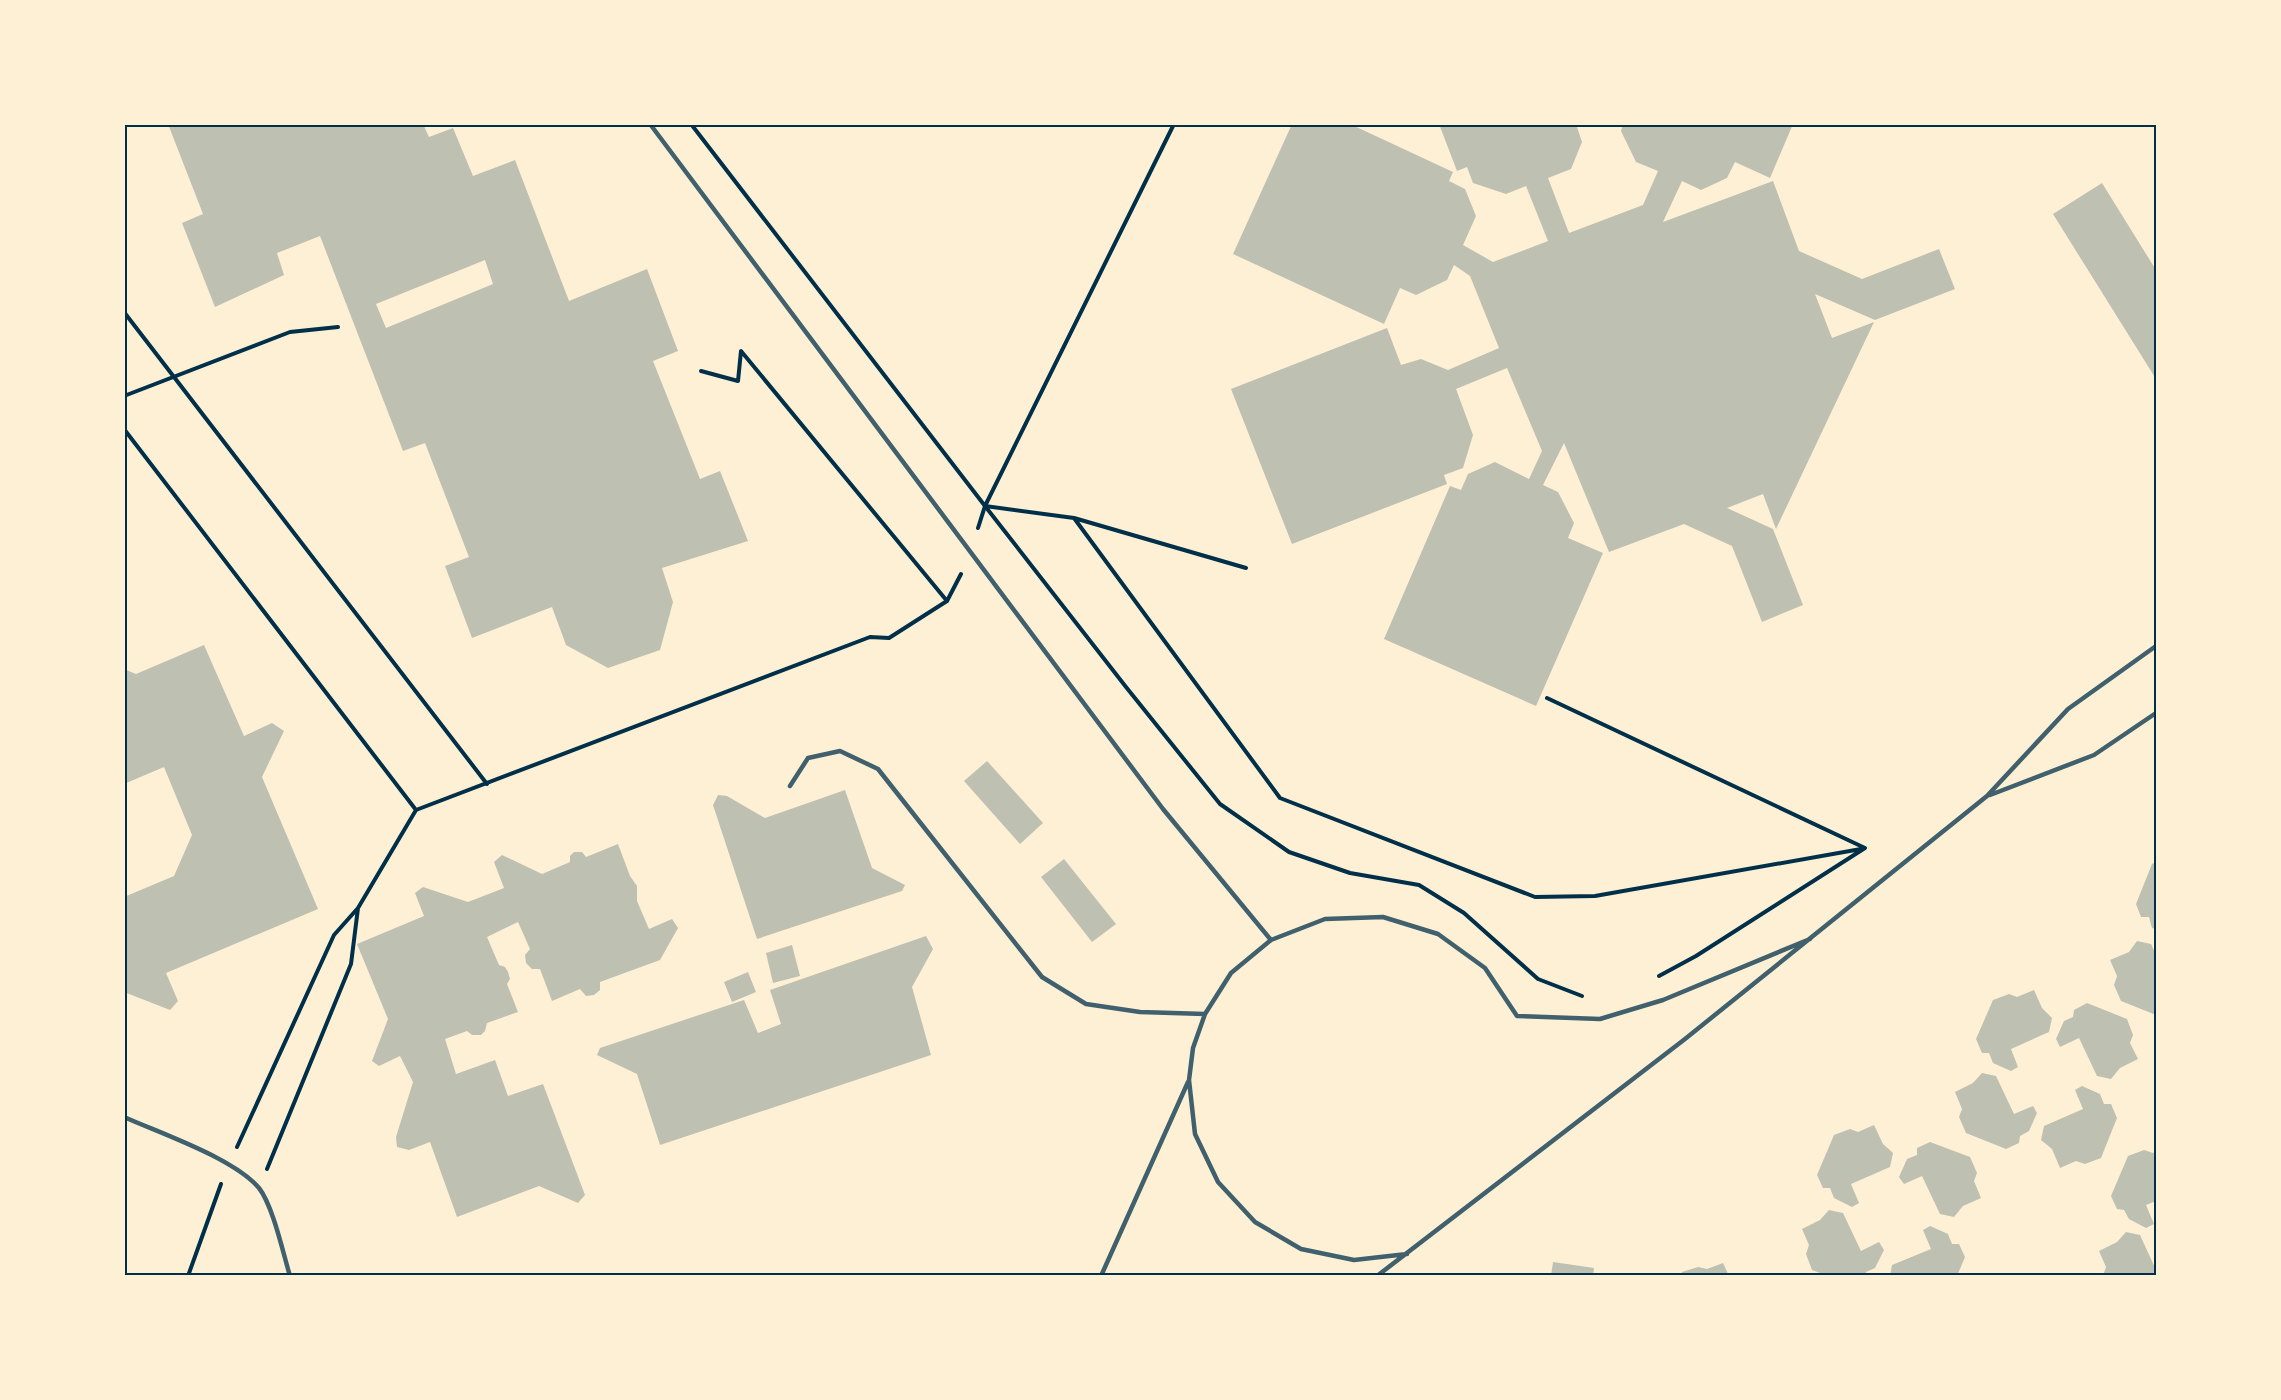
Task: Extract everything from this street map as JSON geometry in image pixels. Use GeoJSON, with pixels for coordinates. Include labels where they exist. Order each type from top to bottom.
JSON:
{"type":"FeatureCollection","features":[{"type":"Feature","properties":{"kind":"lane"},"geometry":{"type":"LineString","coordinates":[[650,124],[1156,800],[1271,940]]}},
{"type":"Feature","properties":{"kind":"lane"},"geometry":{"type":"LineString","coordinates":[[1377,1275],[1685,1039],[1810,939],[1987,796],[2068,709],[2157,646]]}},
{"type":"Feature","properties":{"kind":"lane"},"geometry":{"type":"LineString","coordinates":[[1987,796],[2094,755],[2157,713]]}},
{"type":"Feature","properties":{"kind":"lane"},"geometry":{"type":"LineString","coordinates":[[790,786],[808,758],[840,751],[878,769],[1042,977],[1086,1004],[1140,1012],[1204,1014]]}},
{"type":"Feature","properties":{"kind":"lane"},"geometry":{"type":"LineString","coordinates":[[1407,1254],[1354,1260],[1301,1249],[1255,1222],[1218,1182],[1196,1134],[1189,1080],[1193,1048],[1204,1014],[1232,973],[1271,940],[1325,919],[1383,917],[1438,934],[1485,968],[1517,1016],[1600,1019],[1663,1000],[1810,939]]}},
{"type":"Feature","properties":{"kind":"lane"},"geometry":{"type":"LineString","coordinates":[[1101,1275],[1189,1080]]}},
{"type":"Feature","properties":{"kind":"lane"},"geometry":{"type":"LineString","coordinates":[[124,1117],[229,1164],[259,1189],[270,1209],[290,1275]]}},
{"type":"Feature","properties":{"kind":"path"},"geometry":{"type":"LineString","coordinates":[[691,124],[1133,696],[1221,804],[1289,852],[1350,873],[1419,885],[1464,913],[1538,979],[1593,1000]]}},
{"type":"Feature","properties":{"kind":"path"},"geometry":{"type":"LineString","coordinates":[[985,506],[1174,124]]}},
{"type":"Feature","properties":{"kind":"path"},"geometry":{"type":"LineString","coordinates":[[124,312],[486,784]]}},
{"type":"Feature","properties":{"kind":"path"},"geometry":{"type":"LineString","coordinates":[[124,396],[290,332],[338,327]]}},
{"type":"Feature","properties":{"kind":"path"},"geometry":{"type":"LineString","coordinates":[[188,1275],[229,1164],[334,935],[358,908],[416,810],[870,637],[889,638],[947,601],[741,351],[738,381],[701,371]]}},
{"type":"Feature","properties":{"kind":"path"},"geometry":{"type":"LineString","coordinates":[[124,429],[416,810]]}},
{"type":"Feature","properties":{"kind":"path"},"geometry":{"type":"LineString","coordinates":[[985,506],[1074,518],[1246,568]]}},
{"type":"Feature","properties":{"kind":"path"},"geometry":{"type":"LineString","coordinates":[[1074,518],[1280,798],[1535,897],[1594,896],[1865,848]]}},
{"type":"Feature","properties":{"kind":"path"},"geometry":{"type":"LineString","coordinates":[[1548,698],[1865,848]]}},
{"type":"Feature","properties":{"kind":"path"},"geometry":{"type":"LineString","coordinates":[[1657,977],[1696,956],[1865,848]]}},
{"type":"Feature","properties":{"kind":"path"},"geometry":{"type":"LineString","coordinates":[[259,1189],[351,964],[358,908]]}},
{"type":"Feature","properties":{"kind":"building"},"geometry":{"type":"Polygon","coordinates":[[[168,124],[423,124],[429,137],[453,128],[473,176],[515,160],[569,301],[647,269],[678,351],[653,361],[700,479],[720,471],[748,541],[662,568],[673,602],[660,650],[608,668],[566,645],[552,607],[472,638],[445,566],[469,557],[425,443],[403,451],[320,236],[277,253],[284,275],[215,307],[182,223],[203,214],[168,124]],[[485,260],[376,304],[386,328],[493,284],[485,260]]]}},
{"type":"Feature","properties":{"kind":"building"},"geometry":{"type":"Polygon","coordinates":[[[1292,124],[1350,124],[1453,172],[1449,181],[1465,189],[1476,216],[1463,245],[1493,262],[1548,241],[1526,186],[1506,194],[1473,183],[1467,167],[1457,171],[1439,124],[1576,124],[1582,142],[1571,169],[1548,178],[1569,233],[1643,205],[1658,171],[1636,162],[1621,131],[1623,124],[1793,124],[1770,178],[1735,162],[1727,178],[1701,190],[1682,181],[1663,222],[1773,181],[1799,251],[1862,279],[1939,249],[1955,289],[1875,320],[1815,294],[1832,338],[1874,322],[1776,529],[1763,494],[1727,508],[1773,529],[1803,605],[1762,622],[1732,546],[1684,524],[1609,552],[1564,443],[1543,485],[1558,492],[1574,523],[1568,538],[1603,553],[1536,706],[1384,639],[1450,486],[1461,490],[1468,474],[1495,462],[1529,479],[1542,451],[1507,368],[1456,389],[1473,435],[1463,468],[1444,475],[1447,484],[1292,544],[1231,389],[1387,328],[1401,365],[1421,359],[1448,370],[1499,348],[1470,276],[1454,265],[1447,280],[1416,295],[1400,288],[1384,324],[1233,254],[1292,124]]]}},
{"type":"Feature","properties":{"kind":"building"},"geometry":{"type":"Polygon","coordinates":[[[2102,183],[2156,270],[2156,379],[2053,214],[2102,183]]]}},
{"type":"Feature","properties":{"kind":"building"},"geometry":{"type":"Polygon","coordinates":[[[204,645],[244,736],[272,723],[284,731],[262,777],[318,909],[166,973],[178,1001],[170,1010],[124,992],[124,897],[174,876],[192,835],[164,767],[124,784],[124,669],[136,674],[204,645]]]}},
{"type":"Feature","properties":{"kind":"building"},"geometry":{"type":"Polygon","coordinates":[[[987,761],[1043,823],[1020,844],[964,781],[987,761]]]}},
{"type":"Feature","properties":{"kind":"building"},"geometry":{"type":"Polygon","coordinates":[[[845,790],[872,868],[905,885],[902,891],[757,939],[713,805],[718,795],[727,796],[765,818],[845,790]]]}},
{"type":"Feature","properties":{"kind":"building"},"geometry":{"type":"Polygon","coordinates":[[[618,844],[630,876],[637,886],[637,901],[649,929],[672,919],[678,928],[660,960],[600,982],[600,990],[594,995],[586,996],[580,989],[552,1001],[540,969],[532,969],[526,963],[525,955],[530,949],[518,922],[487,937],[499,965],[505,967],[508,972],[510,979],[507,984],[518,1012],[487,1023],[481,1035],[472,1035],[467,1031],[445,1039],[456,1074],[495,1060],[508,1096],[543,1084],[585,1195],[578,1203],[539,1186],[457,1217],[430,1142],[409,1150],[397,1147],[396,1137],[413,1082],[400,1056],[379,1066],[372,1061],[388,1019],[357,944],[424,916],[415,893],[423,887],[468,902],[504,888],[494,862],[502,855],[542,874],[570,862],[570,856],[574,852],[582,852],[586,857],[618,844]]]}},
{"type":"Feature","properties":{"kind":"building"},"geometry":{"type":"Polygon","coordinates":[[[1064,859],[1116,924],[1092,942],[1041,877],[1064,859]]]}},
{"type":"Feature","properties":{"kind":"building"},"geometry":{"type":"Polygon","coordinates":[[[2156,862],[2156,929],[2152,928],[2149,917],[2141,917],[2136,904],[2152,864],[2156,862]]]}},
{"type":"Feature","properties":{"kind":"building"},"geometry":{"type":"Polygon","coordinates":[[[926,936],[933,949],[912,987],[931,1055],[660,1145],[637,1074],[597,1055],[600,1048],[744,1000],[758,1033],[781,1024],[770,990],[926,936]]]}},
{"type":"Feature","properties":{"kind":"building"},"geometry":{"type":"Polygon","coordinates":[[[2137,941],[2151,944],[2156,955],[2156,1015],[2121,1001],[2114,985],[2117,976],[2110,960],[2129,952],[2137,941]]]}},
{"type":"Feature","properties":{"kind":"building"},"geometry":{"type":"Polygon","coordinates":[[[792,945],[800,976],[773,983],[766,953],[792,945]]]}},
{"type":"Feature","properties":{"kind":"building"},"geometry":{"type":"Polygon","coordinates":[[[748,972],[756,992],[732,1002],[724,982],[748,972]]]}},
{"type":"Feature","properties":{"kind":"building"},"geometry":{"type":"Polygon","coordinates":[[[2034,990],[2042,1008],[2052,1018],[2049,1032],[2011,1049],[2018,1067],[2011,1071],[1993,1063],[1989,1053],[1982,1053],[1976,1039],[1993,1000],[2009,994],[2017,997],[2034,990]]]}},
{"type":"Feature","properties":{"kind":"building"},"geometry":{"type":"Polygon","coordinates":[[[2087,1003],[2127,1019],[2133,1035],[2130,1043],[2138,1059],[2120,1068],[2111,1079],[2097,1076],[2079,1038],[2060,1047],[2056,1039],[2064,1021],[2073,1017],[2074,1010],[2087,1003]]]}},
{"type":"Feature","properties":{"kind":"building"},"geometry":{"type":"Polygon","coordinates":[[[1982,1073],[1996,1076],[2014,1114],[2033,1106],[2037,1113],[2029,1131],[2020,1136],[2019,1143],[2006,1149],[1966,1133],[1959,1117],[1962,1109],[1955,1092],[1973,1083],[1982,1073]]]}},
{"type":"Feature","properties":{"kind":"building"},"geometry":{"type":"Polygon","coordinates":[[[2082,1086],[2100,1094],[2104,1104],[2111,1104],[2117,1118],[2101,1158],[2085,1164],[2076,1161],[2060,1168],[2052,1149],[2041,1140],[2044,1126],[2083,1109],[2075,1090],[2082,1086]]]}},
{"type":"Feature","properties":{"kind":"building"},"geometry":{"type":"Polygon","coordinates":[[[1874,1125],[1883,1144],[1893,1153],[1890,1167],[1851,1184],[1859,1203],[1852,1207],[1834,1198],[1830,1188],[1823,1188],[1817,1175],[1834,1135],[1850,1129],[1858,1132],[1874,1125]]]}},
{"type":"Feature","properties":{"kind":"building"},"geometry":{"type":"Polygon","coordinates":[[[1930,1142],[1970,1157],[1977,1173],[1974,1181],[1981,1198],[1963,1206],[1954,1217],[1940,1214],[1922,1176],[1904,1184],[1899,1177],[1907,1159],[1917,1155],[1917,1148],[1930,1142]]]}},
{"type":"Feature","properties":{"kind":"building"},"geometry":{"type":"Polygon","coordinates":[[[2144,1150],[2156,1152],[2156,1201],[2146,1205],[2154,1224],[2146,1228],[2129,1219],[2124,1210],[2117,1209],[2111,1196],[2128,1156],[2144,1150]]]}},
{"type":"Feature","properties":{"kind":"building"},"geometry":{"type":"Polygon","coordinates":[[[1829,1210],[1843,1213],[1861,1251],[1879,1242],[1884,1250],[1875,1268],[1866,1272],[1866,1276],[1828,1276],[1812,1270],[1806,1254],[1809,1245],[1802,1229],[1820,1220],[1829,1210]]]}},
{"type":"Feature","properties":{"kind":"building"},"geometry":{"type":"Polygon","coordinates":[[[1930,1226],[1948,1234],[1952,1244],[1959,1244],[1965,1257],[1957,1276],[1890,1276],[1892,1265],[1931,1249],[1923,1230],[1930,1226]]]}},
{"type":"Feature","properties":{"kind":"building"},"geometry":{"type":"Polygon","coordinates":[[[2126,1232],[2140,1235],[2156,1270],[2156,1276],[2103,1276],[2106,1267],[2099,1251],[2117,1242],[2126,1232]]]}},
{"type":"Feature","properties":{"kind":"building"},"geometry":{"type":"Polygon","coordinates":[[[1553,1262],[1594,1268],[1593,1276],[1551,1276],[1553,1262]]]}},
{"type":"Feature","properties":{"kind":"building"},"geometry":{"type":"Polygon","coordinates":[[[1723,1263],[1729,1276],[1681,1276],[1682,1272],[1698,1267],[1707,1269],[1723,1263]]]}}]}
